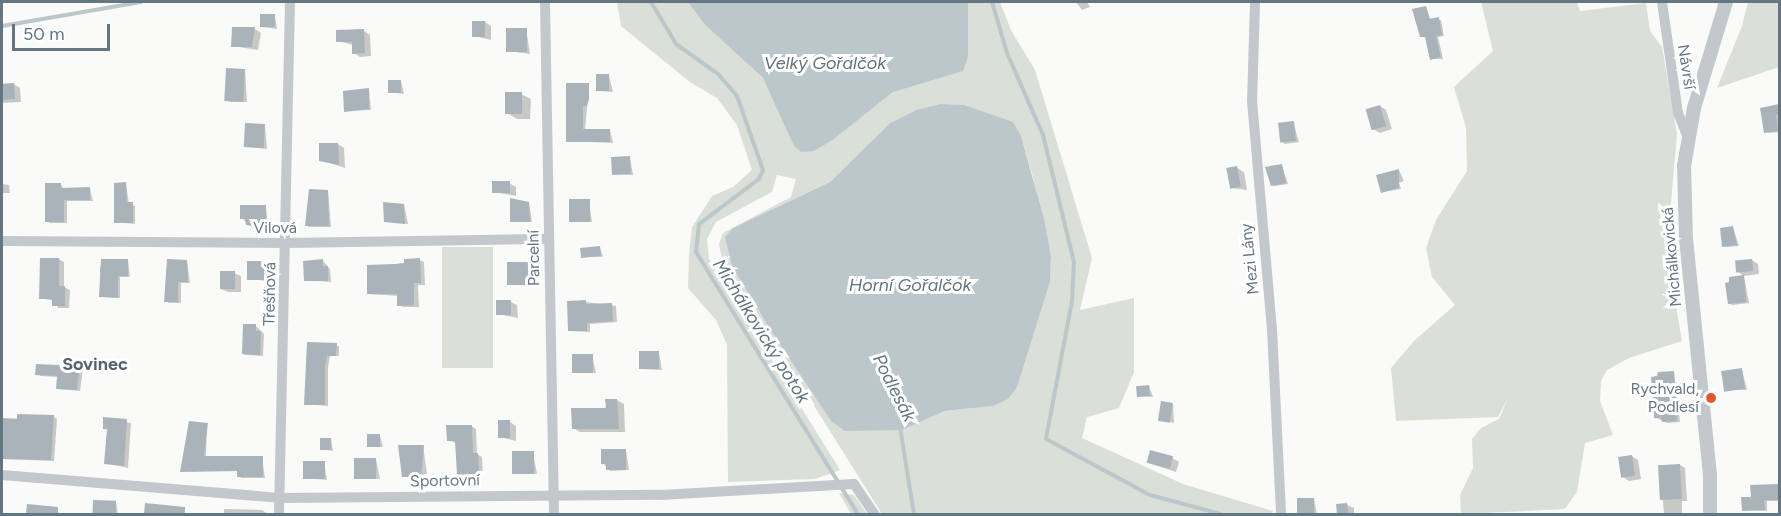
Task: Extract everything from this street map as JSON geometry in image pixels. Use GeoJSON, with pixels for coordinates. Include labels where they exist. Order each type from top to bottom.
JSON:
{"type":"FeatureCollection","features":[{"type":"Feature","properties":{"kind":"street","name":"Třešňová"},"geometry":{"type":"LineString","coordinates":[[279,514],[290,2]]}},
{"type":"Feature","properties":{"kind":"street","name":"Parcelní"},"geometry":{"type":"LineString","coordinates":[[545,2],[554,514]]}},
{"type":"Feature","properties":{"kind":"street","name":"Mezi Lány"},"geometry":{"type":"LineString","coordinates":[[1255,2],[1252,101],[1272,329],[1281,514]]}},
{"type":"Feature","properties":{"kind":"street","name":"Návrší"},"geometry":{"type":"LineString","coordinates":[[1662,2],[1678,113],[1688,135]]}},
{"type":"Feature","properties":{"kind":"street","name":"Michálkovická"},"geometry":{"type":"LineString","coordinates":[[1710,514],[1710,475],[1683,199],[1688,135],[1726,2]]}},
{"type":"Feature","properties":{"kind":"street","name":"Vilová"},"geometry":{"type":"LineString","coordinates":[[2,241],[286,243],[549,239]]}},
{"type":"Feature","properties":{"kind":"street","name":"Sportovní"},"geometry":{"type":"LineString","coordinates":[[2,474],[280,498],[661,495],[854,484],[874,514]]}},
{"type":"Feature","properties":{"kind":"shaded area"},"geometry":{"type":"Polygon","coordinates":[[[617,2],[688,2],[705,25],[763,78],[775,101],[834,139],[893,92],[968,57],[968,2],[1000,2],[1011,30],[1035,70],[1092,258],[1080,310],[1134,298],[1134,372],[1119,408],[1087,417],[1082,438],[1183,484],[1273,511],[1272,514],[882,514],[722,259],[719,244],[723,233],[791,197],[796,179],[777,175],[772,192],[716,222],[707,239],[709,259],[840,470],[815,479],[728,482],[727,345],[716,320],[688,288],[689,255],[692,227],[712,196],[733,187],[752,170],[737,125],[717,98],[690,82],[621,26],[617,2]],[[940,104],[916,110],[890,123],[830,182],[733,228],[733,266],[831,421],[902,430],[945,411],[993,406],[1017,386],[1050,282],[1051,256],[1021,136],[964,105],[940,104]]]}},
{"type":"Feature","properties":{"kind":"shaded area"},"geometry":{"type":"Polygon","coordinates":[[[1481,2],[1577,2],[1580,11],[1646,3],[1650,31],[1662,47],[1677,134],[1669,227],[1659,208],[1682,341],[1629,358],[1607,370],[1601,381],[1600,401],[1613,435],[1585,443],[1577,492],[1565,509],[1461,514],[1460,495],[1473,468],[1472,439],[1481,428],[1499,419],[1508,398],[1498,417],[1396,421],[1391,368],[1415,340],[1455,305],[1432,277],[1426,248],[1436,220],[1467,171],[1466,128],[1454,87],[1493,51],[1481,2]]]}},
{"type":"Feature","properties":{"kind":"shaded area"},"geometry":{"type":"Polygon","coordinates":[[[1748,2],[1779,2],[1779,67],[1717,88],[1742,26],[1748,2]]]}},
{"type":"Feature","properties":{"kind":"shaded area"},"geometry":{"type":"Polygon","coordinates":[[[442,247],[493,247],[493,368],[442,368],[442,247]]]}},
{"type":"Feature","properties":{"kind":"shaded area"},"geometry":{"type":"Polygon","coordinates":[[[839,493],[854,495],[867,514],[851,514],[839,493]]]}},
{"type":"Feature","properties":{"kind":"water","name":"Velký Gořalčok"},"geometry":{"type":"Polygon","coordinates":[[[688,2],[968,2],[968,57],[963,71],[893,92],[834,139],[814,151],[801,152],[794,146],[763,78],[705,25],[688,2]]]}},
{"type":"Feature","properties":{"kind":"water","name":"Horní Gořalčok"},"geometry":{"type":"Polygon","coordinates":[[[940,104],[964,105],[1013,122],[1021,136],[1044,219],[1051,256],[1050,282],[1017,387],[1008,399],[993,406],[945,411],[902,430],[845,431],[831,421],[770,329],[732,266],[725,237],[733,228],[830,182],[890,123],[916,110],[940,104]]]}},
{"type":"Feature","properties":{"kind":"building"},"geometry":{"type":"Polygon","coordinates":[[[1426,6],[1429,19],[1439,17],[1442,35],[1436,36],[1441,57],[1430,60],[1425,37],[1420,37],[1412,9],[1426,6]]]}},
{"type":"Feature","properties":{"kind":"building"},"geometry":{"type":"Polygon","coordinates":[[[260,14],[275,14],[275,27],[260,27],[260,14]]]}},
{"type":"Feature","properties":{"kind":"building"},"geometry":{"type":"Polygon","coordinates":[[[472,21],[485,21],[485,37],[472,37],[472,21]]]}},
{"type":"Feature","properties":{"kind":"building"},"geometry":{"type":"Polygon","coordinates":[[[232,27],[255,27],[252,47],[231,47],[232,27]]]}},
{"type":"Feature","properties":{"kind":"building"},"geometry":{"type":"Polygon","coordinates":[[[506,28],[527,28],[527,52],[506,52],[506,28]]]}},
{"type":"Feature","properties":{"kind":"building"},"geometry":{"type":"Polygon","coordinates":[[[364,29],[365,53],[352,54],[352,42],[336,42],[336,30],[364,29]]]}},
{"type":"Feature","properties":{"kind":"building"},"geometry":{"type":"Polygon","coordinates":[[[226,68],[245,69],[243,102],[224,101],[226,68]]]}},
{"type":"Feature","properties":{"kind":"building"},"geometry":{"type":"Polygon","coordinates":[[[596,74],[609,74],[609,91],[596,91],[596,74]]]}},
{"type":"Feature","properties":{"kind":"building"},"geometry":{"type":"Polygon","coordinates":[[[388,80],[401,80],[401,93],[388,93],[388,80]]]}},
{"type":"Feature","properties":{"kind":"building"},"geometry":{"type":"Polygon","coordinates":[[[14,83],[15,99],[3,100],[2,84],[14,83]]]}},
{"type":"Feature","properties":{"kind":"building"},"geometry":{"type":"Polygon","coordinates":[[[566,83],[589,83],[589,99],[587,106],[583,106],[583,129],[610,129],[610,142],[566,142],[566,83]]]}},
{"type":"Feature","properties":{"kind":"building"},"geometry":{"type":"Polygon","coordinates":[[[369,88],[369,109],[344,112],[343,91],[369,88]]]}},
{"type":"Feature","properties":{"kind":"building"},"geometry":{"type":"Polygon","coordinates":[[[505,92],[522,92],[522,114],[505,114],[505,92]]]}},
{"type":"Feature","properties":{"kind":"building"},"geometry":{"type":"Polygon","coordinates":[[[1779,104],[1779,114],[1776,115],[1778,131],[1764,133],[1760,108],[1779,104]]]}},
{"type":"Feature","properties":{"kind":"building"},"geometry":{"type":"Polygon","coordinates":[[[1380,105],[1386,126],[1372,130],[1366,109],[1380,105]]]}},
{"type":"Feature","properties":{"kind":"building"},"geometry":{"type":"Polygon","coordinates":[[[1294,121],[1296,141],[1280,143],[1278,123],[1294,121]]]}},
{"type":"Feature","properties":{"kind":"building"},"geometry":{"type":"Polygon","coordinates":[[[245,123],[265,124],[264,148],[244,147],[245,123]]]}},
{"type":"Feature","properties":{"kind":"building"},"geometry":{"type":"Polygon","coordinates":[[[319,143],[338,143],[339,165],[319,161],[319,143]]]}},
{"type":"Feature","properties":{"kind":"building"},"geometry":{"type":"Polygon","coordinates":[[[630,156],[631,174],[612,175],[611,157],[630,156]]]}},
{"type":"Feature","properties":{"kind":"building"},"geometry":{"type":"Polygon","coordinates":[[[1282,164],[1286,183],[1271,186],[1265,167],[1282,164]]]}},
{"type":"Feature","properties":{"kind":"building"},"geometry":{"type":"Polygon","coordinates":[[[1237,166],[1241,187],[1230,189],[1226,168],[1237,166]]]}},
{"type":"Feature","properties":{"kind":"building"},"geometry":{"type":"Polygon","coordinates":[[[1399,169],[1399,188],[1381,193],[1376,175],[1399,169]]]}},
{"type":"Feature","properties":{"kind":"building"},"geometry":{"type":"Polygon","coordinates":[[[492,181],[510,181],[510,193],[492,193],[492,181]]]}},
{"type":"Feature","properties":{"kind":"building"},"geometry":{"type":"Polygon","coordinates":[[[126,182],[127,202],[133,202],[133,223],[114,223],[114,183],[126,182]]]}},
{"type":"Feature","properties":{"kind":"building"},"geometry":{"type":"Polygon","coordinates":[[[45,183],[61,183],[61,188],[90,187],[90,200],[64,200],[64,222],[45,222],[45,183]]]}},
{"type":"Feature","properties":{"kind":"building"},"geometry":{"type":"Polygon","coordinates":[[[309,189],[328,190],[329,226],[305,226],[309,189]]]}},
{"type":"Feature","properties":{"kind":"building"},"geometry":{"type":"Polygon","coordinates":[[[510,198],[529,202],[530,222],[510,222],[510,198]]]}},
{"type":"Feature","properties":{"kind":"building"},"geometry":{"type":"Polygon","coordinates":[[[569,199],[590,199],[590,222],[569,222],[569,199]]]}},
{"type":"Feature","properties":{"kind":"building"},"geometry":{"type":"Polygon","coordinates":[[[383,202],[404,204],[405,224],[384,222],[383,202]]]}},
{"type":"Feature","properties":{"kind":"building"},"geometry":{"type":"Polygon","coordinates":[[[240,205],[266,205],[266,227],[246,225],[245,219],[240,219],[240,205]]]}},
{"type":"Feature","properties":{"kind":"building"},"geometry":{"type":"Polygon","coordinates":[[[1733,226],[1737,245],[1722,247],[1720,228],[1733,226]]]}},
{"type":"Feature","properties":{"kind":"building"},"geometry":{"type":"Polygon","coordinates":[[[600,246],[601,256],[581,258],[580,248],[600,246]]]}},
{"type":"Feature","properties":{"kind":"building"},"geometry":{"type":"Polygon","coordinates":[[[40,258],[59,258],[59,286],[65,286],[65,306],[52,306],[52,299],[39,299],[40,258]]]}},
{"type":"Feature","properties":{"kind":"building"},"geometry":{"type":"Polygon","coordinates":[[[420,258],[421,283],[414,283],[414,305],[397,306],[397,294],[367,294],[367,265],[404,263],[404,259],[420,258]]]}},
{"type":"Feature","properties":{"kind":"building"},"geometry":{"type":"Polygon","coordinates":[[[101,259],[128,259],[128,276],[118,276],[118,298],[99,297],[101,259]]]}},
{"type":"Feature","properties":{"kind":"building"},"geometry":{"type":"Polygon","coordinates":[[[167,259],[187,260],[188,282],[178,282],[178,302],[164,302],[167,259]]]}},
{"type":"Feature","properties":{"kind":"building"},"geometry":{"type":"Polygon","coordinates":[[[323,259],[323,266],[328,266],[328,281],[304,281],[303,261],[323,259]]]}},
{"type":"Feature","properties":{"kind":"building"},"geometry":{"type":"Polygon","coordinates":[[[1752,259],[1753,271],[1736,272],[1735,260],[1752,259]]]}},
{"type":"Feature","properties":{"kind":"building"},"geometry":{"type":"Polygon","coordinates":[[[247,261],[264,261],[264,280],[247,280],[247,261]]]}},
{"type":"Feature","properties":{"kind":"building"},"geometry":{"type":"Polygon","coordinates":[[[507,262],[530,262],[530,285],[507,285],[507,262]]]}},
{"type":"Feature","properties":{"kind":"building"},"geometry":{"type":"Polygon","coordinates":[[[220,271],[235,271],[235,289],[220,289],[220,271]]]}},
{"type":"Feature","properties":{"kind":"building"},"geometry":{"type":"Polygon","coordinates":[[[1744,275],[1746,302],[1728,304],[1725,283],[1729,282],[1729,277],[1744,275]]]}},
{"type":"Feature","properties":{"kind":"building"},"geometry":{"type":"Polygon","coordinates":[[[496,300],[511,300],[511,315],[496,315],[496,300]]]}},
{"type":"Feature","properties":{"kind":"building"},"geometry":{"type":"Polygon","coordinates":[[[586,300],[586,304],[612,303],[613,321],[587,323],[587,331],[568,331],[567,301],[586,300]]]}},
{"type":"Feature","properties":{"kind":"building"},"geometry":{"type":"Polygon","coordinates":[[[243,324],[256,324],[256,331],[261,331],[260,355],[242,354],[243,324]]]}},
{"type":"Feature","properties":{"kind":"building"},"geometry":{"type":"Polygon","coordinates":[[[307,342],[337,343],[336,356],[327,356],[325,366],[325,405],[304,405],[307,342]]]}},
{"type":"Feature","properties":{"kind":"building"},"geometry":{"type":"Polygon","coordinates":[[[639,351],[659,351],[659,369],[639,369],[639,351]]]}},
{"type":"Feature","properties":{"kind":"building"},"geometry":{"type":"Polygon","coordinates":[[[572,354],[593,354],[593,373],[572,373],[572,354]]]}},
{"type":"Feature","properties":{"kind":"building"},"geometry":{"type":"Polygon","coordinates":[[[36,364],[80,366],[77,390],[56,389],[57,376],[35,375],[36,364]]]}},
{"type":"Feature","properties":{"kind":"building"},"geometry":{"type":"Polygon","coordinates":[[[1742,368],[1745,389],[1724,392],[1721,371],[1742,368]]]}},
{"type":"Feature","properties":{"kind":"building"},"geometry":{"type":"Polygon","coordinates":[[[1674,371],[1677,421],[1662,422],[1661,418],[1654,418],[1651,377],[1657,376],[1658,372],[1674,371]]]}},
{"type":"Feature","properties":{"kind":"building"},"geometry":{"type":"Polygon","coordinates":[[[1149,385],[1150,396],[1137,397],[1136,386],[1149,385]]]}},
{"type":"Feature","properties":{"kind":"building"},"geometry":{"type":"Polygon","coordinates":[[[605,399],[617,399],[619,429],[572,429],[571,408],[606,408],[605,399]]]}},
{"type":"Feature","properties":{"kind":"building"},"geometry":{"type":"Polygon","coordinates":[[[1161,401],[1173,403],[1170,423],[1158,421],[1161,401]]]}},
{"type":"Feature","properties":{"kind":"building"},"geometry":{"type":"Polygon","coordinates":[[[17,414],[54,415],[51,460],[2,459],[2,418],[17,419],[17,414]]]}},
{"type":"Feature","properties":{"kind":"building"},"geometry":{"type":"Polygon","coordinates":[[[103,417],[127,419],[124,466],[104,464],[107,429],[103,429],[103,417]]]}},
{"type":"Feature","properties":{"kind":"building"},"geometry":{"type":"Polygon","coordinates":[[[498,420],[510,420],[510,438],[498,438],[498,420]]]}},
{"type":"Feature","properties":{"kind":"building"},"geometry":{"type":"Polygon","coordinates":[[[189,421],[208,423],[204,456],[263,456],[263,477],[237,477],[237,471],[180,472],[189,421]]]}},
{"type":"Feature","properties":{"kind":"building"},"geometry":{"type":"Polygon","coordinates":[[[446,425],[472,425],[473,453],[478,453],[479,474],[457,475],[455,441],[447,441],[446,425]]]}},
{"type":"Feature","properties":{"kind":"building"},"geometry":{"type":"Polygon","coordinates":[[[367,434],[380,434],[380,447],[367,447],[367,434]]]}},
{"type":"Feature","properties":{"kind":"building"},"geometry":{"type":"Polygon","coordinates":[[[320,438],[331,438],[331,450],[320,450],[320,438]]]}},
{"type":"Feature","properties":{"kind":"building"},"geometry":{"type":"Polygon","coordinates":[[[398,445],[424,445],[421,477],[402,477],[398,445]]]}},
{"type":"Feature","properties":{"kind":"building"},"geometry":{"type":"Polygon","coordinates":[[[601,449],[626,449],[626,470],[606,470],[606,464],[601,464],[601,449]]]}},
{"type":"Feature","properties":{"kind":"building"},"geometry":{"type":"Polygon","coordinates":[[[1150,450],[1173,456],[1170,469],[1147,463],[1150,450]]]}},
{"type":"Feature","properties":{"kind":"building"},"geometry":{"type":"Polygon","coordinates":[[[512,451],[534,451],[534,474],[512,474],[512,451]]]}},
{"type":"Feature","properties":{"kind":"building"},"geometry":{"type":"Polygon","coordinates":[[[1632,455],[1635,476],[1621,478],[1618,457],[1632,455]]]}},
{"type":"Feature","properties":{"kind":"building"},"geometry":{"type":"Polygon","coordinates":[[[354,458],[376,458],[376,479],[354,479],[354,458]]]}},
{"type":"Feature","properties":{"kind":"building"},"geometry":{"type":"Polygon","coordinates":[[[303,461],[325,461],[325,479],[303,479],[303,461]]]}},
{"type":"Feature","properties":{"kind":"building"},"geometry":{"type":"Polygon","coordinates":[[[1680,464],[1682,499],[1660,500],[1658,465],[1680,464]]]}},
{"type":"Feature","properties":{"kind":"building"},"geometry":{"type":"Polygon","coordinates":[[[1779,484],[1779,500],[1764,500],[1765,510],[1742,511],[1741,497],[1751,497],[1750,485],[1779,484]]]}},
{"type":"Feature","properties":{"kind":"building"},"geometry":{"type":"Polygon","coordinates":[[[1297,498],[1314,498],[1314,514],[1297,514],[1297,498]]]}},
{"type":"Feature","properties":{"kind":"building"},"geometry":{"type":"Polygon","coordinates":[[[93,500],[116,501],[116,514],[93,514],[93,500]]]}},
{"type":"Feature","properties":{"kind":"building"},"geometry":{"type":"Polygon","coordinates":[[[145,503],[185,507],[185,514],[144,514],[145,503]]]}},
{"type":"Feature","properties":{"kind":"building"},"geometry":{"type":"Polygon","coordinates":[[[1347,503],[1349,514],[1337,514],[1336,504],[1347,503]]]}},
{"type":"Feature","properties":{"kind":"building"},"geometry":{"type":"Polygon","coordinates":[[[27,504],[58,507],[58,514],[26,514],[27,504]]]}},
{"type":"Feature","properties":{"kind":"waterway"},"geometry":{"type":"LineString","coordinates":[[2,26],[141,2]]}},
{"type":"Feature","properties":{"kind":"waterway","name":"Michálkovický potok"},"geometry":{"type":"LineString","coordinates":[[651,2],[676,44],[718,74],[737,96],[763,170],[759,179],[699,224],[696,252],[858,514]]}},
{"type":"Feature","properties":{"kind":"waterway"},"geometry":{"type":"LineString","coordinates":[[992,2],[1007,53],[1043,135],[1074,262],[1072,301],[1046,439],[1150,495],[1221,514]]}},
{"type":"Feature","properties":{"kind":"waterway","name":"Podlesák"},"geometry":{"type":"LineString","coordinates":[[900,427],[914,514]]}},
{"type":"Feature","properties":{"kind":"place","name":"Rychvald, Podlesí"},"geometry":{"type":"Point","coordinates":[1711,398]}},
{"type":"Feature","properties":{"kind":"district","name":"Sovinec"},"geometry":{"type":"Point","coordinates":[95,364]}}]}
